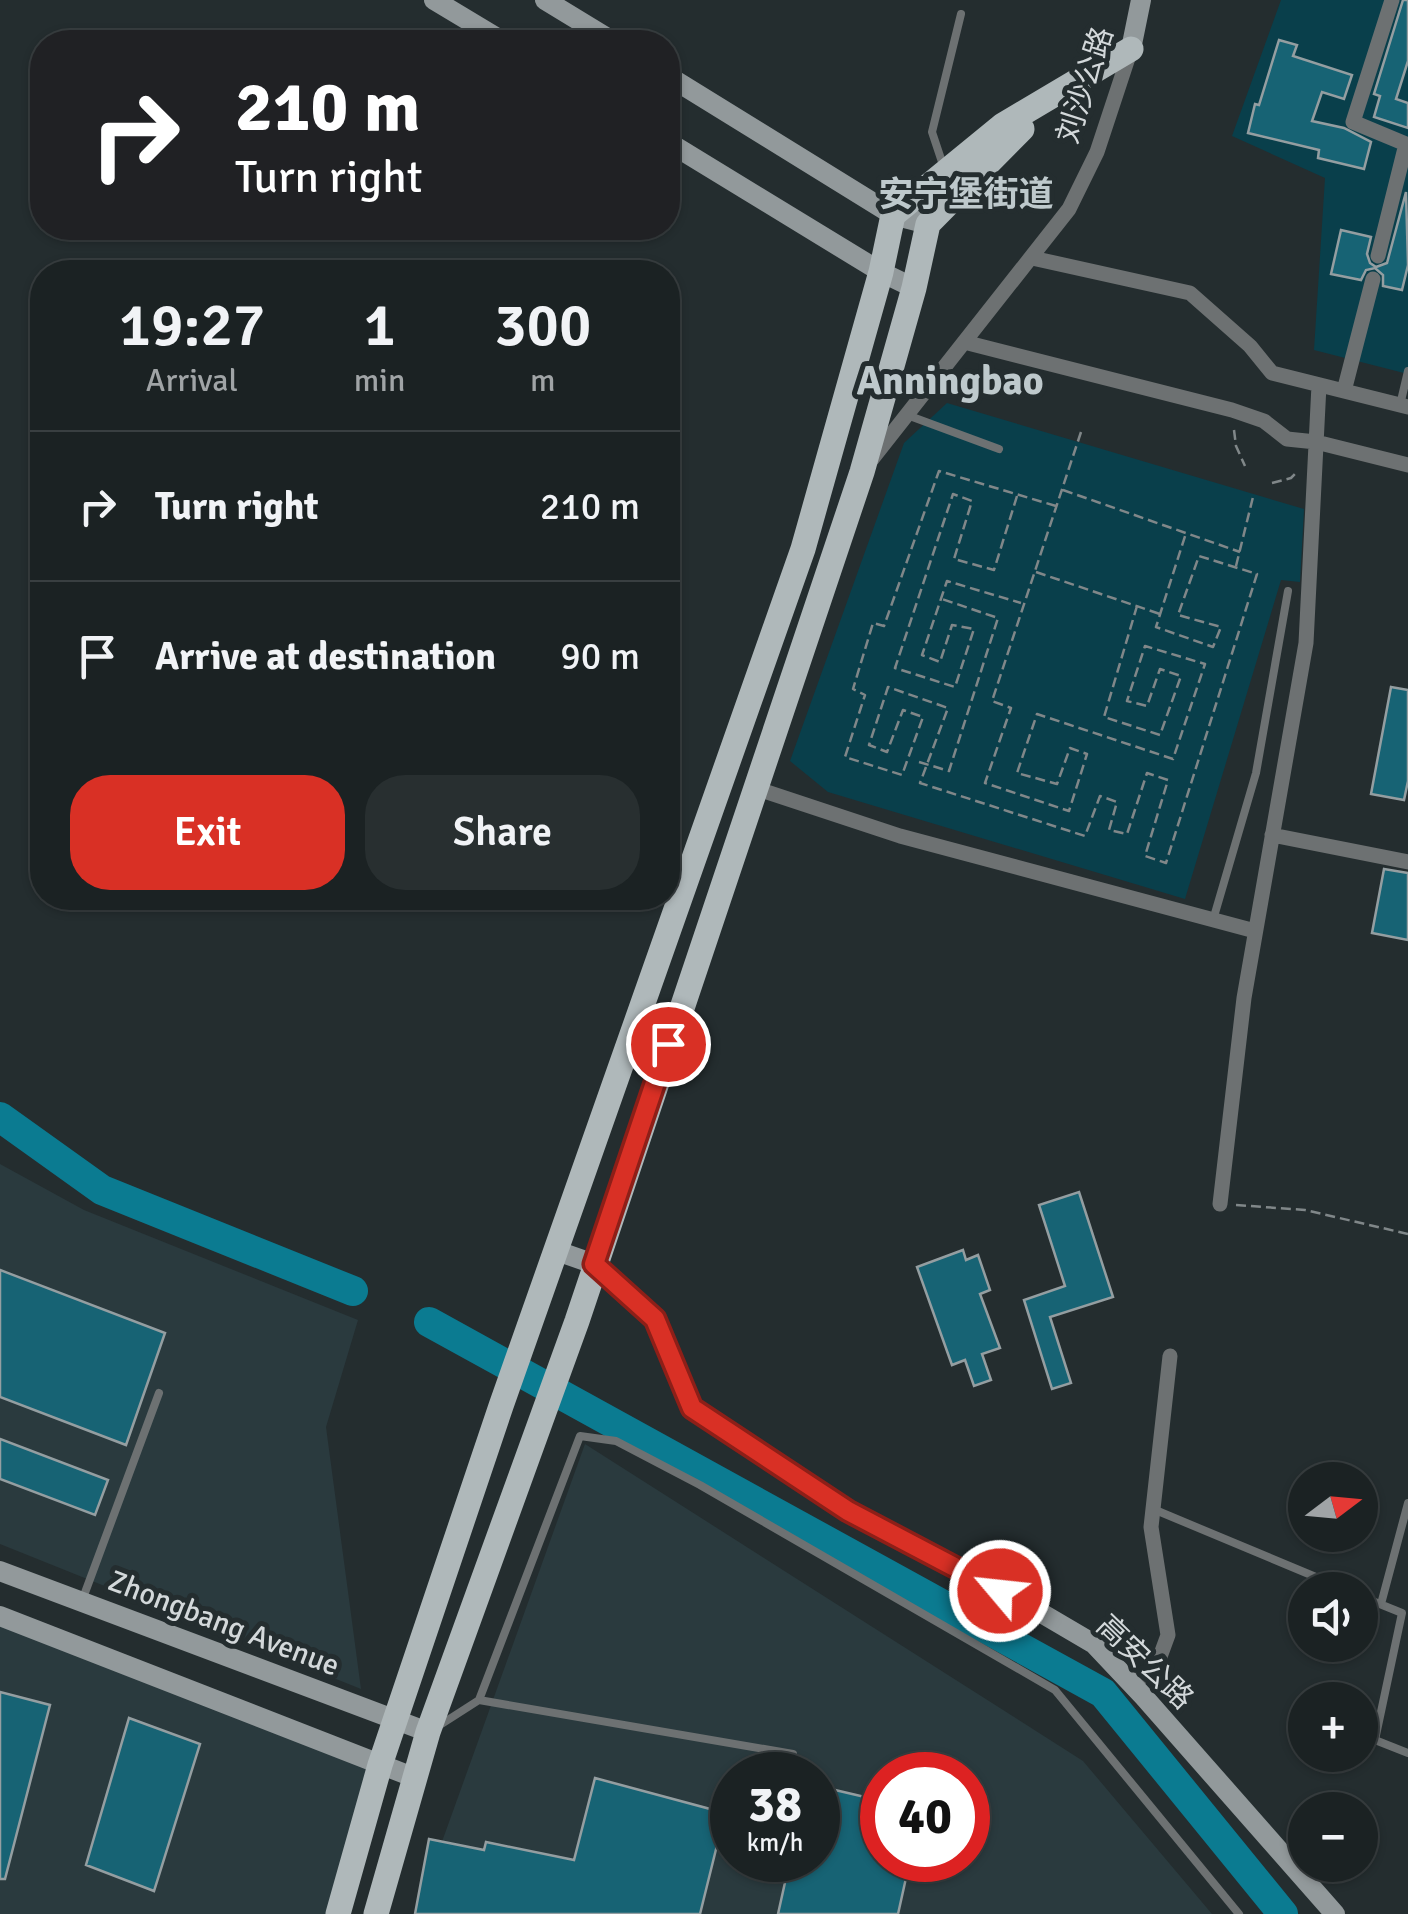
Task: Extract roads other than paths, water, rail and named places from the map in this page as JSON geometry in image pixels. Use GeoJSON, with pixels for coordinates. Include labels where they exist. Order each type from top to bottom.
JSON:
{"type":"FeatureCollection","features":[{"type":"Feature","properties":{"kind":"main road"},"geometry":{"type":"LineString","coordinates":[[434,0],[484,30]]}},
{"type":"Feature","properties":{"kind":"main road"},"geometry":{"type":"LineString","coordinates":[[545,0],[594,30]]}},
{"type":"Feature","properties":{"kind":"main road","name":"刘沙公路"},"geometry":{"type":"LineString","coordinates":[[1131,48],[1141,0]]}},
{"type":"Feature","properties":{"kind":"main road"},"geometry":{"type":"LineString","coordinates":[[680,899],[802,550],[881,272],[893,214],[1003,125],[1131,48]]}},
{"type":"Feature","properties":{"kind":"main road"},"geometry":{"type":"LineString","coordinates":[[376,1914],[428,1732],[577,1321],[862,472],[928,224],[1014,135],[1131,48]]}},
{"type":"Feature","properties":{"kind":"main road"},"geometry":{"type":"LineString","coordinates":[[680,83],[893,214],[928,224]]}},
{"type":"Feature","properties":{"kind":"main road"},"geometry":{"type":"LineString","coordinates":[[680,149],[881,272],[914,288]]}},
{"type":"Feature","properties":{"kind":"main road"},"geometry":{"type":"LineString","coordinates":[[338,1914],[409,1675],[676,910]]}},
{"type":"Feature","properties":{"kind":"main road","name":"高安公路"},"geometry":{"type":"LineString","coordinates":[[557,1251],[594,1264],[655,1319],[692,1408],[848,1511],[1094,1644],[1335,1914]]}},
{"type":"Feature","properties":{"kind":"main road","name":"Zhongbang Avenue"},"geometry":{"type":"LineString","coordinates":[[0,1572],[428,1732]]}},
{"type":"Feature","properties":{"kind":"main road"},"geometry":{"type":"LineString","coordinates":[[0,1616],[413,1777]]}},
{"type":"Feature","properties":{"kind":"street"},"geometry":{"type":"LineString","coordinates":[[1378,256],[1406,144],[1353,122],[1392,0]]}},
{"type":"Feature","properties":{"kind":"street","name":"刘沙公路"},"geometry":{"type":"LineString","coordinates":[[862,472],[1069,209],[1097,152],[1131,48]]}},
{"type":"Feature","properties":{"kind":"street"},"geometry":{"type":"LineString","coordinates":[[1032,258],[1190,293],[1250,346],[1272,373],[1404,406]]}},
{"type":"Feature","properties":{"kind":"street"},"geometry":{"type":"LineString","coordinates":[[1344,391],[1372,279]]}},
{"type":"Feature","properties":{"kind":"street"},"geometry":{"type":"LineString","coordinates":[[964,342],[1232,410],[1264,420],[1287,439],[1316,442],[1408,465]]}},
{"type":"Feature","properties":{"kind":"street"},"geometry":{"type":"LineString","coordinates":[[1220,1204],[1244,998],[1306,643],[1319,385]]}},
{"type":"Feature","properties":{"kind":"street"},"geometry":{"type":"LineString","coordinates":[[755,788],[900,836],[1256,931]]}},
{"type":"Feature","properties":{"kind":"street"},"geometry":{"type":"LineString","coordinates":[[1272,836],[1408,862]]}},
{"type":"Feature","properties":{"kind":"street"},"geometry":{"type":"LineString","coordinates":[[1132,1685],[1157,1665],[1168,1636],[1150,1526],[1170,1356]]}},
{"type":"Feature","properties":{"kind":"lane"},"geometry":{"type":"LineString","coordinates":[[946,172],[932,132],[960,14]]}},
{"type":"Feature","properties":{"kind":"lane"},"geometry":{"type":"LineString","coordinates":[[1404,406],[1408,370]]}},
{"type":"Feature","properties":{"kind":"lane"},"geometry":{"type":"LineString","coordinates":[[906,415],[999,449]]}},
{"type":"Feature","properties":{"kind":"lane"},"geometry":{"type":"LineString","coordinates":[[1212,920],[1256,773],[1288,590]]}},
{"type":"Feature","properties":{"kind":"lane"},"geometry":{"type":"LineString","coordinates":[[81,1602],[159,1394]]}},
{"type":"Feature","properties":{"kind":"lane"},"geometry":{"type":"LineString","coordinates":[[428,1732],[479,1700],[580,1436],[616,1441],[700,1485],[1055,1690],[1239,1914]]}},
{"type":"Feature","properties":{"kind":"lane"},"geometry":{"type":"LineString","coordinates":[[1381,1604],[1408,1503]]}},
{"type":"Feature","properties":{"kind":"lane"},"geometry":{"type":"LineString","coordinates":[[1153,1509],[1303,1572]]}},
{"type":"Feature","properties":{"kind":"lane"},"geometry":{"type":"LineString","coordinates":[[1378,1603],[1402,1613],[1375,1740],[1408,1753]]}},
{"type":"Feature","properties":{"kind":"lane"},"geometry":{"type":"LineString","coordinates":[[479,1700],[781,1752]]}},
{"type":"Feature","properties":{"kind":"waterway"},"geometry":{"type":"LineString","coordinates":[[0,1117],[102,1190],[353,1291]]}},
{"type":"Feature","properties":{"kind":"waterway"},"geometry":{"type":"LineString","coordinates":[[429,1322],[1103,1693],[1283,1914]]}},
{"type":"Feature","properties":{"kind":"district","name":"安宁堡街道"},"geometry":{"type":"Point","coordinates":[966,194]}},
{"type":"Feature","properties":{"kind":"district","name":"Anningbao"},"geometry":{"type":"Point","coordinates":[950,380]}}]}
